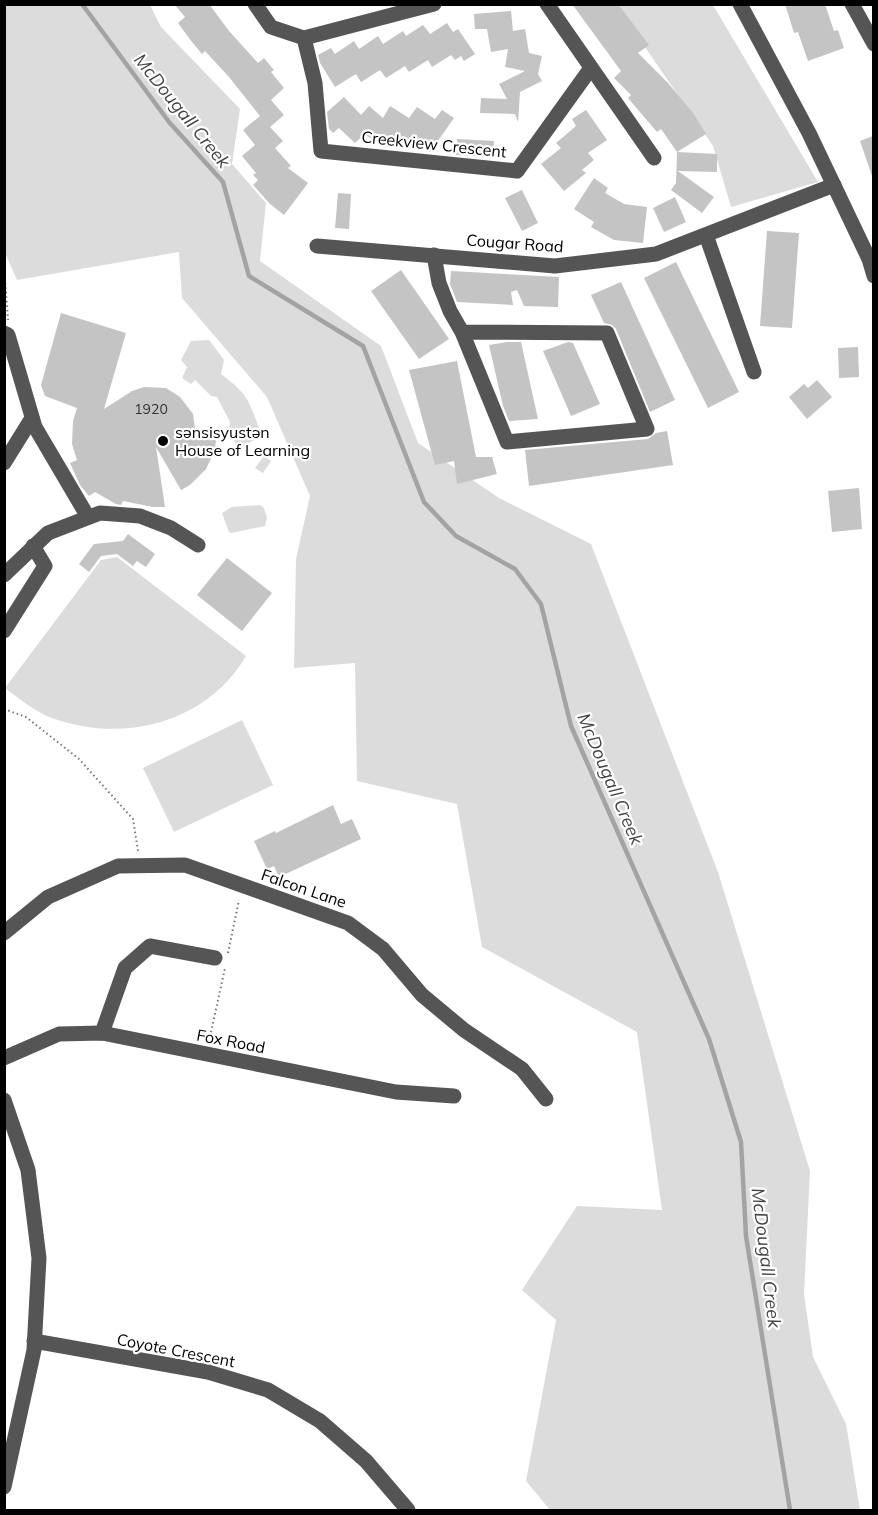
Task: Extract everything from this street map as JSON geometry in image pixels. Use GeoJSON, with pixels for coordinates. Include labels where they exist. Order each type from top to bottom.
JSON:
{"type":"FeatureCollection","features":[{"type":"Feature","properties":{"kind":"street"},"geometry":{"type":"LineString","coordinates":[[255,4],[271,27],[304,38],[434,4]]}},
{"type":"Feature","properties":{"kind":"street"},"geometry":{"type":"LineString","coordinates":[[547,4],[654,158]]}},
{"type":"Feature","properties":{"kind":"street"},"geometry":{"type":"LineString","coordinates":[[740,4],[809,132],[869,260],[873,276]]}},
{"type":"Feature","properties":{"kind":"street"},"geometry":{"type":"LineString","coordinates":[[852,4],[873,44]]}},
{"type":"Feature","properties":{"kind":"street","name":"Creekview Crescent"},"geometry":{"type":"LineString","coordinates":[[304,38],[315,83],[321,151],[482,168],[517,171],[591,68]]}},
{"type":"Feature","properties":{"kind":"street","name":"Cougar Road"},"geometry":{"type":"LineString","coordinates":[[317,246],[555,266],[656,254],[834,184]]}},
{"type":"Feature","properties":{"kind":"street"},"geometry":{"type":"LineString","coordinates":[[706,235],[754,372]]}},
{"type":"Feature","properties":{"kind":"street"},"geometry":{"type":"LineString","coordinates":[[434,255],[439,283],[450,311],[462,332],[507,442],[647,429],[608,333],[462,332]]}},
{"type":"Feature","properties":{"kind":"street"},"geometry":{"type":"LineString","coordinates":[[6,334],[34,427],[88,517]]}},
{"type":"Feature","properties":{"kind":"street"},"geometry":{"type":"LineString","coordinates":[[4,463],[32,418]]}},
{"type":"Feature","properties":{"kind":"street"},"geometry":{"type":"LineString","coordinates":[[4,575],[48,533],[100,513],[140,516],[171,528],[198,545]]}},
{"type":"Feature","properties":{"kind":"street"},"geometry":{"type":"LineString","coordinates":[[4,631],[45,566],[33,546]]}},
{"type":"Feature","properties":{"kind":"street","name":"Falcon Lane"},"geometry":{"type":"LineString","coordinates":[[4,933],[48,897],[118,866],[185,865],[348,923],[383,949],[422,994],[464,1030],[522,1069],[546,1099]]}},
{"type":"Feature","properties":{"kind":"street"},"geometry":{"type":"LineString","coordinates":[[102,1033],[125,968],[150,946],[215,958]]}},
{"type":"Feature","properties":{"kind":"street","name":"Fox Road"},"geometry":{"type":"LineString","coordinates":[[4,1058],[59,1034],[102,1033],[396,1092],[454,1096]]}},
{"type":"Feature","properties":{"kind":"street"},"geometry":{"type":"LineString","coordinates":[[4,1100],[28,1170],[39,1258],[34,1341],[4,1487]]}},
{"type":"Feature","properties":{"kind":"street","name":"Coyote Crescent"},"geometry":{"type":"LineString","coordinates":[[34,1341],[208,1372],[268,1390],[320,1421],[366,1461],[408,1510]]}},
{"type":"Feature","properties":{"kind":"path"},"geometry":{"type":"LineString","coordinates":[[4,265],[6,334]]}},
{"type":"Feature","properties":{"kind":"path"},"geometry":{"type":"LineString","coordinates":[[4,710],[26,717],[79,759],[133,819],[141,865]]}},
{"type":"Feature","properties":{"kind":"shaded area"},"geometry":{"type":"Polygon","coordinates":[[[5,5],[150,5],[161,27],[240,109],[232,164],[266,203],[260,261],[381,346],[418,443],[499,498],[591,544],[718,872],[810,1171],[804,1294],[813,1357],[846,1424],[860,1510],[550,1510],[526,1481],[556,1320],[522,1290],[577,1206],[662,1210],[637,1032],[482,947],[457,804],[357,781],[355,663],[294,668],[296,559],[310,496],[267,397],[182,298],[179,252],[17,280],[5,253],[5,5]]]}},
{"type":"Feature","properties":{"kind":"shaded area"},"geometry":{"type":"Polygon","coordinates":[[[616,5],[713,5],[818,182],[731,207],[713,146],[616,5]]]}},
{"type":"Feature","properties":{"kind":"shaded area"},"geometry":{"type":"Polygon","coordinates":[[[209,340],[224,360],[221,374],[246,397],[259,428],[256,439],[238,449],[229,430],[230,422],[217,397],[211,396],[195,380],[191,384],[182,378],[187,367],[181,360],[191,341],[209,340]]]}},
{"type":"Feature","properties":{"kind":"shaded area"},"geometry":{"type":"Polygon","coordinates":[[[264,456],[271,461],[263,473],[255,468],[264,456]]]}},
{"type":"Feature","properties":{"kind":"shaded area"},"geometry":{"type":"Polygon","coordinates":[[[260,505],[264,508],[267,518],[265,526],[229,532],[222,513],[232,507],[260,505]]]}},
{"type":"Feature","properties":{"kind":"shaded area"},"geometry":{"type":"Polygon","coordinates":[[[117,557],[246,656],[229,679],[209,698],[186,712],[161,722],[107,729],[79,726],[52,718],[28,705],[5,688],[101,560],[117,557]]]}},
{"type":"Feature","properties":{"kind":"shaded area"},"geometry":{"type":"Polygon","coordinates":[[[242,720],[273,785],[174,832],[143,768],[242,720]]]}},
{"type":"Feature","properties":{"kind":"building"},"geometry":{"type":"Polygon","coordinates":[[[174,4],[209,4],[229,31],[258,63],[264,58],[274,70],[271,72],[284,88],[271,100],[284,115],[270,127],[283,141],[275,148],[291,166],[288,168],[308,183],[284,215],[270,204],[253,185],[258,180],[253,175],[256,173],[242,156],[255,145],[243,130],[260,116],[229,77],[205,51],[202,54],[192,42],[178,23],[185,17],[174,4]]]}},
{"type":"Feature","properties":{"kind":"building"},"geometry":{"type":"Polygon","coordinates":[[[572,4],[618,4],[649,45],[638,53],[668,83],[693,113],[706,134],[677,152],[661,129],[657,132],[628,98],[631,95],[614,78],[621,71],[572,4]]]}},
{"type":"Feature","properties":{"kind":"building"},"geometry":{"type":"Polygon","coordinates":[[[785,4],[825,4],[834,31],[838,30],[844,48],[808,61],[798,32],[794,33],[785,4]]]}},
{"type":"Feature","properties":{"kind":"building"},"geometry":{"type":"Polygon","coordinates":[[[511,11],[513,31],[525,29],[529,53],[542,56],[538,74],[542,81],[520,92],[518,122],[515,114],[480,113],[481,98],[507,99],[499,84],[525,71],[505,67],[508,49],[491,52],[487,29],[475,29],[474,14],[511,11]]]}},
{"type":"Feature","properties":{"kind":"building"},"geometry":{"type":"Polygon","coordinates":[[[447,23],[453,32],[458,29],[475,54],[464,61],[461,56],[455,60],[451,55],[432,67],[428,60],[409,72],[405,66],[386,78],[380,70],[361,82],[356,74],[335,87],[320,63],[318,55],[331,48],[335,54],[354,41],[359,49],[378,36],[383,44],[403,31],[406,36],[423,25],[430,34],[447,23]]]}},
{"type":"Feature","properties":{"kind":"building"},"geometry":{"type":"Polygon","coordinates":[[[344,97],[361,115],[369,106],[383,118],[390,106],[409,118],[417,107],[435,119],[442,110],[454,118],[430,152],[414,140],[408,149],[391,137],[385,147],[364,134],[355,143],[339,128],[333,133],[329,129],[327,112],[344,97]]]}},
{"type":"Feature","properties":{"kind":"building"},"geometry":{"type":"Polygon","coordinates":[[[586,110],[607,140],[588,153],[594,160],[582,170],[586,173],[564,191],[541,164],[561,148],[556,143],[576,126],[572,119],[586,110]]]}},
{"type":"Feature","properties":{"kind":"building"},"geometry":{"type":"Polygon","coordinates":[[[873,136],[873,176],[872,176],[860,141],[873,136]]]}},
{"type":"Feature","properties":{"kind":"building"},"geometry":{"type":"Polygon","coordinates":[[[457,139],[494,141],[493,157],[456,155],[457,139]]]}},
{"type":"Feature","properties":{"kind":"building"},"geometry":{"type":"Polygon","coordinates":[[[677,152],[717,154],[717,172],[678,171],[714,197],[702,213],[671,190],[676,183],[677,152]]]}},
{"type":"Feature","properties":{"kind":"building"},"geometry":{"type":"Polygon","coordinates":[[[594,178],[608,188],[605,193],[624,204],[647,207],[643,243],[614,240],[591,227],[594,222],[574,209],[594,178]]]}},
{"type":"Feature","properties":{"kind":"building"},"geometry":{"type":"Polygon","coordinates":[[[522,190],[538,223],[522,231],[505,198],[522,190]]]}},
{"type":"Feature","properties":{"kind":"building"},"geometry":{"type":"Polygon","coordinates":[[[338,193],[351,194],[349,229],[335,228],[338,193]]]}},
{"type":"Feature","properties":{"kind":"building"},"geometry":{"type":"Polygon","coordinates":[[[675,197],[686,222],[664,232],[653,208],[675,197]]]}},
{"type":"Feature","properties":{"kind":"building"},"geometry":{"type":"Polygon","coordinates":[[[767,231],[799,233],[792,328],[760,326],[767,231]]]}},
{"type":"Feature","properties":{"kind":"building"},"geometry":{"type":"Polygon","coordinates":[[[676,262],[739,392],[708,408],[644,278],[676,262]]]}},
{"type":"Feature","properties":{"kind":"building"},"geometry":{"type":"Polygon","coordinates":[[[401,270],[449,339],[419,359],[371,291],[401,270]]]}},
{"type":"Feature","properties":{"kind":"building"},"geometry":{"type":"Polygon","coordinates":[[[451,271],[559,277],[558,307],[524,306],[517,290],[511,292],[513,305],[457,302],[450,284],[451,271]]]}},
{"type":"Feature","properties":{"kind":"building"},"geometry":{"type":"Polygon","coordinates":[[[621,282],[675,400],[650,412],[616,329],[604,323],[591,295],[621,282]]]}},
{"type":"Feature","properties":{"kind":"building"},"geometry":{"type":"Polygon","coordinates":[[[61,313],[126,333],[104,409],[132,391],[144,387],[166,388],[180,397],[193,414],[196,436],[216,439],[215,450],[206,469],[190,485],[181,490],[156,447],[165,507],[123,501],[121,505],[116,504],[95,492],[89,496],[80,485],[70,463],[77,460],[72,444],[73,421],[77,408],[45,396],[41,385],[61,313]]]}},
{"type":"Feature","properties":{"kind":"building"},"geometry":{"type":"Polygon","coordinates":[[[521,342],[538,419],[509,421],[503,406],[489,345],[521,342]]]}},
{"type":"Feature","properties":{"kind":"building"},"geometry":{"type":"Polygon","coordinates":[[[568,342],[573,343],[600,404],[571,416],[543,351],[568,342]]]}},
{"type":"Feature","properties":{"kind":"building"},"geometry":{"type":"Polygon","coordinates":[[[858,347],[859,377],[839,378],[838,348],[858,347]]]}},
{"type":"Feature","properties":{"kind":"building"},"geometry":{"type":"Polygon","coordinates":[[[457,361],[476,457],[492,457],[497,474],[457,484],[454,461],[435,465],[409,370],[457,361]]]}},
{"type":"Feature","properties":{"kind":"building"},"geometry":{"type":"Polygon","coordinates":[[[817,380],[832,397],[807,419],[789,397],[804,384],[808,388],[817,380]]]}},
{"type":"Feature","properties":{"kind":"building"},"geometry":{"type":"Polygon","coordinates":[[[667,431],[673,465],[529,486],[525,450],[648,439],[656,433],[667,431]]]}},
{"type":"Feature","properties":{"kind":"building"},"geometry":{"type":"Polygon","coordinates":[[[859,488],[862,529],[832,532],[828,491],[859,488]]]}},
{"type":"Feature","properties":{"kind":"building"},"geometry":{"type":"Polygon","coordinates":[[[128,534],[155,554],[146,567],[137,561],[133,566],[117,554],[101,556],[89,572],[79,564],[94,544],[123,541],[128,534]]]}},
{"type":"Feature","properties":{"kind":"building"},"geometry":{"type":"Polygon","coordinates":[[[227,558],[272,593],[242,631],[197,595],[227,558]]]}},
{"type":"Feature","properties":{"kind":"building"},"geometry":{"type":"Polygon","coordinates":[[[333,805],[341,824],[352,819],[361,839],[279,877],[274,866],[267,869],[254,841],[275,831],[276,833],[333,805]]]}},
{"type":"Feature","properties":{"kind":"waterway","name":"McDougall Creek"},"geometry":{"type":"LineString","coordinates":[[82,4],[169,122],[223,182],[249,276],[363,346],[424,502],[456,536],[515,569],[541,604],[571,726],[709,1039],[741,1142],[746,1236],[790,1510]]}},
{"type":"Feature","properties":{"kind":"place","name":"sənsisyustən House of Learning"},"geometry":{"type":"Point","coordinates":[163,441]}}]}
